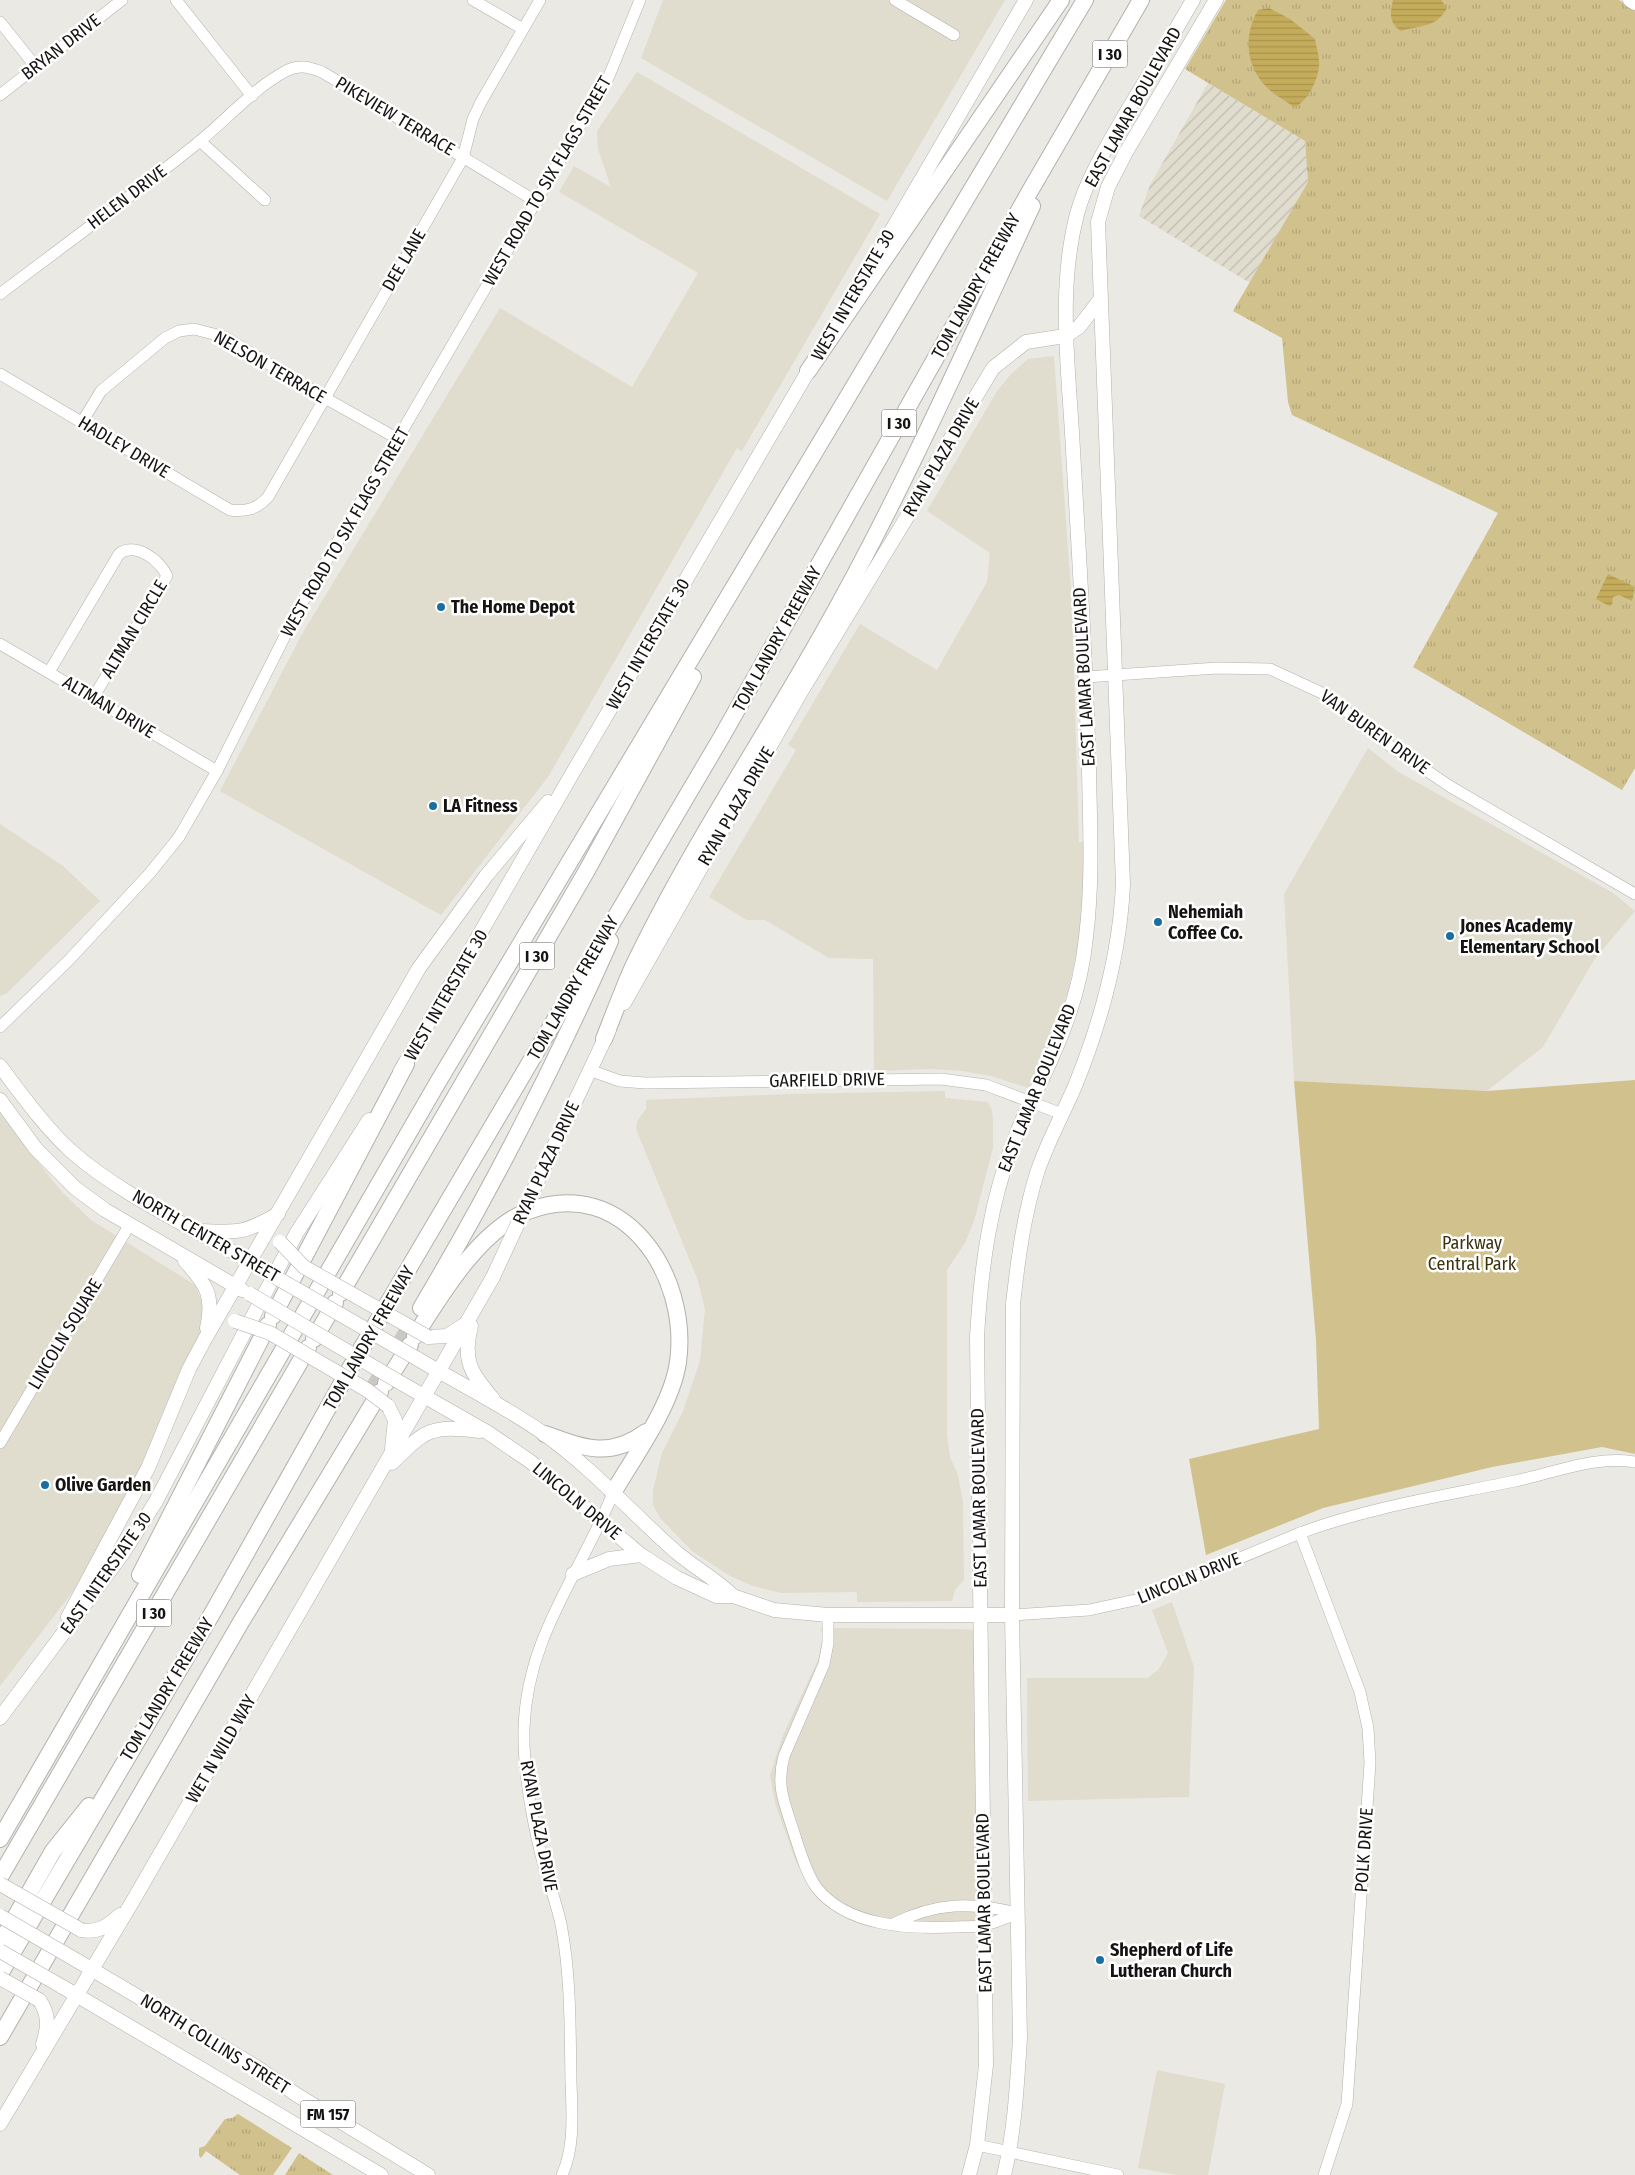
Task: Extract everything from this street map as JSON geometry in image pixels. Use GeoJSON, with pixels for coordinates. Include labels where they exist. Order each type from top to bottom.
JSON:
{"type":"FeatureCollection","features":[{"type":"Feature","properties":{"kind":"highway"},"geometry":{"type":"LineString","coordinates":[[808,371],[1061,0]]}},
{"type":"Feature","properties":{"kind":"highway","name":"I 30"},"geometry":{"type":"LineString","coordinates":[[0,1839],[413,1124],[1085,0]]}},
{"type":"Feature","properties":{"kind":"highway","name":"TOM LANDRY FREEWAY"},"geometry":{"type":"LineString","coordinates":[[0,1974],[213,1612],[360,1351],[721,738],[1141,0]]}},
{"type":"Feature","properties":{"kind":"highway"},"geometry":{"type":"LineString","coordinates":[[604,1039],[632,969],[711,822],[822,634],[913,460],[1078,109]]}},
{"type":"Feature","properties":{"kind":"highway","name":"I 30"},"geometry":{"type":"LineString","coordinates":[[0,1877],[586,872],[647,757],[698,668],[719,612]]}},
{"type":"Feature","properties":{"kind":"highway"},"geometry":{"type":"LineString","coordinates":[[413,1341],[471,1224],[531,1111],[645,867]]}},
{"type":"Feature","properties":{"kind":"highway"},"geometry":{"type":"LineString","coordinates":[[42,1766],[270,1320],[406,1064]]}},
{"type":"Feature","properties":{"kind":"highway"},"geometry":{"type":"LineString","coordinates":[[0,2037],[324,1482],[442,1295],[472,1256],[504,1225],[528,1211],[552,1204],[579,1204],[603,1210],[621,1220],[641,1236],[654,1253],[672,1287],[677,1309],[680,1337],[678,1363],[671,1388],[613,1494]]}},
{"type":"Feature","properties":{"kind":"highway"},"geometry":{"type":"LineString","coordinates":[[545,1434],[582,1447],[595,1449],[618,1447],[636,1439],[650,1429]]}},
{"type":"Feature","properties":{"kind":"highway"},"geometry":{"type":"LineString","coordinates":[[0,1944],[53,1851],[94,1799],[113,1781]]}},
{"type":"Feature","properties":{"kind":"highway"},"geometry":{"type":"LineString","coordinates":[[0,2053],[44,1962]]}},
{"type":"Feature","properties":{"kind":"main road","name":"WEST INTERSTATE 30"},"geometry":{"type":"LineString","coordinates":[[268,1287],[296,1234],[406,1064],[572,774],[1026,0]]}},
{"type":"Feature","properties":{"kind":"main road","name":"EAST LAMAR BOULEVARD"},"geometry":{"type":"LineString","coordinates":[[970,2175],[977,2145],[986,2066],[977,1346],[980,1294],[989,1226],[999,1181],[1030,1102],[1063,1030],[1086,943],[1091,897],[1092,848],[1086,677],[1065,336],[1067,272],[1078,210],[1112,136],[1193,0]]}},
{"type":"Feature","properties":{"kind":"main road","name":"EAST LAMAR BOULEVARD"},"geometry":{"type":"LineString","coordinates":[[1004,2175],[1010,2152],[1020,2038],[1012,1615],[1012,1304],[1019,1253],[1033,1188],[1038,1170],[1098,1027],[1108,985],[1122,907],[1117,675],[1098,222],[1108,187],[1126,152],[1216,0]]}},
{"type":"Feature","properties":{"kind":"main road"},"geometry":{"type":"LineString","coordinates":[[1630,0],[1635,3]]}},
{"type":"Feature","properties":{"kind":"main road"},"geometry":{"type":"LineString","coordinates":[[1065,336],[1079,326],[1100,301]]}},
{"type":"Feature","properties":{"kind":"main road","name":"RYAN PLAZA DRIVE"},"geometry":{"type":"LineString","coordinates":[[439,1372],[493,1277],[604,1039],[802,690],[910,512],[927,478],[993,368],[1026,342],[1065,336]]}},
{"type":"Feature","properties":{"kind":"main road"},"geometry":{"type":"LineString","coordinates":[[42,1663],[148,1468],[189,1369],[208,1333],[419,968],[486,876],[572,774]]}},
{"type":"Feature","properties":{"kind":"main road","name":"NORTH CENTER STREET"},"geometry":{"type":"LineString","coordinates":[[0,1066],[43,1121],[82,1160],[122,1187],[263,1270],[413,1341],[439,1372]]}},
{"type":"Feature","properties":{"kind":"main road","name":"NORTH CENTER STREET"},"geometry":{"type":"LineString","coordinates":[[0,1100],[36,1149],[67,1180],[105,1210],[250,1294],[384,1388],[424,1396]]}},
{"type":"Feature","properties":{"kind":"main road"},"geometry":{"type":"LineString","coordinates":[[197,1231],[237,1233],[255,1227],[278,1214]]}},
{"type":"Feature","properties":{"kind":"main road"},"geometry":{"type":"LineString","coordinates":[[278,1214],[276,1230],[280,1242],[304,1267],[413,1341],[447,1336],[471,1317]]}},
{"type":"Feature","properties":{"kind":"main road"},"geometry":{"type":"LineString","coordinates":[[174,1249],[200,1277],[209,1294],[211,1305],[208,1333]]}},
{"type":"Feature","properties":{"kind":"main road","name":"EAST INTERSTATE 30"},"geometry":{"type":"LineString","coordinates":[[0,1718],[123,1553],[155,1503],[268,1287]]}},
{"type":"Feature","properties":{"kind":"main road"},"geometry":{"type":"LineString","coordinates":[[471,1317],[467,1342],[469,1366],[475,1378],[500,1407]]}},
{"type":"Feature","properties":{"kind":"main road"},"geometry":{"type":"LineString","coordinates":[[208,1333],[235,1321],[270,1333],[367,1390],[384,1388],[394,1420],[392,1452]]}},
{"type":"Feature","properties":{"kind":"main road","name":"LINCOLN DRIVE"},"geometry":{"type":"LineString","coordinates":[[439,1372],[545,1434],[692,1566],[720,1583],[733,1596]]}},
{"type":"Feature","properties":{"kind":"main road","name":"WET N WILD WAY"},"geometry":{"type":"LineString","coordinates":[[0,2124],[77,1996],[439,1372]]}},
{"type":"Feature","properties":{"kind":"main road","name":"LINCOLN DRIVE"},"geometry":{"type":"LineString","coordinates":[[424,1396],[487,1432],[536,1466],[641,1555],[700,1590],[716,1596],[733,1596],[774,1610],[828,1615],[1012,1615]]}},
{"type":"Feature","properties":{"kind":"main road"},"geometry":{"type":"LineString","coordinates":[[377,1478],[413,1442],[430,1431],[455,1428],[487,1432]]}},
{"type":"Feature","properties":{"kind":"main road"},"geometry":{"type":"LineString","coordinates":[[573,1574],[601,1561],[641,1555]]}},
{"type":"Feature","properties":{"kind":"main road"},"geometry":{"type":"LineString","coordinates":[[0,1884],[81,1930],[93,1932],[107,1926],[134,1898]]}},
{"type":"Feature","properties":{"kind":"main road","name":"NORTH COLLINS STREET"},"geometry":{"type":"LineString","coordinates":[[0,1916],[255,2066],[428,2175]]}},
{"type":"Feature","properties":{"kind":"main road","name":"NORTH COLLINS STREET"},"geometry":{"type":"LineString","coordinates":[[0,1951],[182,2060],[269,2107],[381,2175]]}},
{"type":"Feature","properties":{"kind":"main road"},"geometry":{"type":"LineString","coordinates":[[0,1978],[39,2000],[46,2009],[48,2021],[37,2062]]}},
{"type":"Feature","properties":{"kind":"street","name":"BRYAN DRIVE"},"geometry":{"type":"LineString","coordinates":[[0,95],[122,0]]}},
{"type":"Feature","properties":{"kind":"street"},"geometry":{"type":"LineString","coordinates":[[176,0],[252,96]]}},
{"type":"Feature","properties":{"kind":"street"},"geometry":{"type":"LineString","coordinates":[[473,0],[522,29]]}},
{"type":"Feature","properties":{"kind":"street","name":"DEE LANE"},"geometry":{"type":"LineString","coordinates":[[251,510],[268,497],[463,158],[473,119],[481,102],[540,0]]}},
{"type":"Feature","properties":{"kind":"street","name":"WEST ROAD TO SIX FLAGS STREET"},"geometry":{"type":"LineString","coordinates":[[0,1027],[52,978],[150,873],[179,837],[217,771],[298,608],[609,76],[640,0]]}},
{"type":"Feature","properties":{"kind":"street"},"geometry":{"type":"LineString","coordinates":[[895,0],[954,36]]}},
{"type":"Feature","properties":{"kind":"street"},"geometry":{"type":"LineString","coordinates":[[0,22],[36,67]]}},
{"type":"Feature","properties":{"kind":"street","name":"PIKEVIEW TERRACE"},"geometry":{"type":"LineString","coordinates":[[252,96],[286,71],[297,67],[309,67],[322,72],[536,202]]}},
{"type":"Feature","properties":{"kind":"street","name":"HELEN DRIVE"},"geometry":{"type":"LineString","coordinates":[[0,294],[200,141],[252,96]]}},
{"type":"Feature","properties":{"kind":"street"},"geometry":{"type":"LineString","coordinates":[[200,141],[265,200]]}},
{"type":"Feature","properties":{"kind":"street","name":"NELSON TERRACE"},"geometry":{"type":"LineString","coordinates":[[82,422],[101,391],[108,385],[165,338],[179,330],[194,329],[225,337],[325,398],[398,439]]}},
{"type":"Feature","properties":{"kind":"street","name":"HADLEY DRIVE"},"geometry":{"type":"LineString","coordinates":[[0,374],[230,510],[251,510]]}},
{"type":"Feature","properties":{"kind":"street","name":"ALTMAN CIRCLE"},"geometry":{"type":"LineString","coordinates":[[49,672],[119,554],[124,550],[131,549],[146,555],[164,567],[167,576],[93,698]]}},
{"type":"Feature","properties":{"kind":"street","name":"ALTMAN DRIVE"},"geometry":{"type":"LineString","coordinates":[[0,644],[217,771]]}},
{"type":"Feature","properties":{"kind":"street","name":"VAN BUREN DRIVE"},"geometry":{"type":"LineString","coordinates":[[1086,677],[1217,668],[1270,669],[1324,694],[1390,746],[1451,787],[1635,893]]}},
{"type":"Feature","properties":{"kind":"street","name":"GARFIELD DRIVE"},"geometry":{"type":"LineString","coordinates":[[589,1070],[620,1081],[645,1083],[941,1079],[979,1084],[1062,1114]]}},
{"type":"Feature","properties":{"kind":"street","name":"LINCOLN SQUARE"},"geometry":{"type":"LineString","coordinates":[[0,1443],[130,1224]]}},
{"type":"Feature","properties":{"kind":"street","name":"LINCOLN DRIVE"},"geometry":{"type":"LineString","coordinates":[[1012,1615],[1088,1610],[1144,1598],[1325,1524],[1386,1508],[1518,1481],[1593,1462],[1620,1460],[1635,1462]]}},
{"type":"Feature","properties":{"kind":"street","name":"RYAN PLAZA DRIVE"},"geometry":{"type":"LineString","coordinates":[[562,2175],[567,2164],[572,2121],[570,1987],[560,1923],[541,1855],[529,1791],[524,1757],[524,1726],[528,1692],[539,1647],[553,1611],[601,1522],[613,1494]]}},
{"type":"Feature","properties":{"kind":"street","name":"POLK DRIVE"},"geometry":{"type":"LineString","coordinates":[[1300,1533],[1360,1692],[1368,1728],[1370,1764],[1347,2104],[1324,2175]]}},
{"type":"Feature","properties":{"kind":"street"},"geometry":{"type":"LineString","coordinates":[[828,1615],[828,1642],[824,1664],[784,1756],[780,1771],[779,1787],[800,1852],[816,1887],[838,1905],[862,1918],[893,1924],[927,1928],[984,1926],[1018,1914]]}},
{"type":"Feature","properties":{"kind":"street"},"geometry":{"type":"LineString","coordinates":[[893,1924],[912,1915],[939,1908],[984,1905],[1018,1914]]}},
{"type":"Feature","properties":{"kind":"street"},"geometry":{"type":"LineString","coordinates":[[977,2145],[1118,2175]]}},
{"type":"Feature","properties":{"kind":"shaded area"},"geometry":{"type":"Polygon","coordinates":[[[663,0],[1005,0],[887,201],[641,58],[663,0]]]}},
{"type":"Feature","properties":{"kind":"shaded area"},"geometry":{"type":"Polygon","coordinates":[[[1393,0],[1441,0],[1447,8],[1438,19],[1427,25],[1401,31],[1392,21],[1391,9],[1393,0]]]}},
{"type":"Feature","properties":{"kind":"shaded area"},"geometry":{"type":"Polygon","coordinates":[[[1269,8],[1290,19],[1315,39],[1319,63],[1317,78],[1308,94],[1296,107],[1268,89],[1254,69],[1250,58],[1249,34],[1252,22],[1258,10],[1269,8]]]}},
{"type":"Feature","properties":{"kind":"shaded area"},"geometry":{"type":"Polygon","coordinates":[[[637,72],[880,214],[742,451],[737,448],[548,777],[441,915],[220,791],[302,634],[500,308],[632,387],[698,273],[559,192],[574,166],[611,187],[598,149],[597,131],[637,72]]]}},
{"type":"Feature","properties":{"kind":"shaded area"},"geometry":{"type":"Polygon","coordinates":[[[1208,83],[1305,141],[1308,182],[1250,283],[1139,216],[1150,185],[1208,83]]]}},
{"type":"Feature","properties":{"kind":"shaded area"},"geometry":{"type":"Polygon","coordinates":[[[1054,356],[1072,604],[1079,842],[1088,842],[1085,913],[1068,992],[1047,1054],[1028,1088],[991,1076],[962,1071],[930,1069],[874,1071],[873,959],[829,958],[765,920],[747,920],[709,897],[796,750],[788,745],[860,624],[937,670],[987,582],[990,553],[927,511],[997,391],[1011,374],[1028,359],[1054,356]]]}},
{"type":"Feature","properties":{"kind":"shaded area"},"geometry":{"type":"Polygon","coordinates":[[[1608,574],[1635,587],[1632,601],[1619,595],[1613,597],[1612,605],[1609,606],[1596,599],[1608,574]]]}},
{"type":"Feature","properties":{"kind":"shaded area","name":"Jones Academy Elementary School"},"geometry":{"type":"Polygon","coordinates":[[[1368,748],[1397,771],[1613,893],[1635,911],[1594,960],[1543,1047],[1487,1091],[1294,1081],[1284,894],[1368,748]]]}},
{"type":"Feature","properties":{"kind":"shaded area"},"geometry":{"type":"Polygon","coordinates":[[[0,824],[63,866],[100,901],[7,993],[0,996],[0,824]]]}},
{"type":"Feature","properties":{"kind":"shaded area"},"geometry":{"type":"Polygon","coordinates":[[[945,1091],[945,1098],[988,1102],[992,1110],[993,1121],[993,1148],[974,1221],[965,1243],[947,1270],[947,1435],[950,1457],[958,1475],[963,1503],[964,1580],[955,1590],[952,1601],[857,1602],[857,1593],[854,1592],[781,1593],[753,1586],[730,1576],[692,1551],[661,1519],[653,1505],[653,1490],[662,1453],[683,1411],[700,1361],[705,1309],[697,1278],[636,1129],[637,1121],[646,1109],[646,1100],[790,1094],[945,1091]]]}},
{"type":"Feature","properties":{"kind":"shaded area"},"geometry":{"type":"Polygon","coordinates":[[[0,1114],[61,1191],[91,1220],[195,1285],[203,1304],[204,1327],[117,1534],[0,1686],[0,1114]]]}},
{"type":"Feature","properties":{"kind":"shaded area"},"geometry":{"type":"Polygon","coordinates":[[[1172,1602],[1194,1667],[1189,1797],[1028,1801],[1027,1678],[1148,1678],[1159,1669],[1168,1653],[1152,1610],[1172,1602]]]}},
{"type":"Feature","properties":{"kind":"shaded area"},"geometry":{"type":"Polygon","coordinates":[[[820,1628],[960,1629],[974,1630],[976,1633],[978,1931],[945,1931],[830,1907],[807,1883],[795,1859],[775,1803],[770,1775],[783,1735],[818,1660],[823,1635],[820,1628]]]}},
{"type":"Feature","properties":{"kind":"shaded area"},"geometry":{"type":"Polygon","coordinates":[[[1157,2070],[1225,2084],[1208,2175],[1177,2175],[1138,2168],[1157,2070]]]}},
{"type":"Feature","properties":{"kind":"green space"},"geometry":{"type":"Polygon","coordinates":[[[1226,0],[1619,0],[1635,10],[1635,768],[1622,790],[1413,667],[1498,513],[1292,415],[1288,402],[1282,338],[1233,311],[1308,182],[1305,141],[1185,69],[1226,0]]]}},
{"type":"Feature","properties":{"kind":"green space","name":"Parkway Central Park"},"geometry":{"type":"Polygon","coordinates":[[[1635,1080],[1635,1454],[1602,1447],[1492,1467],[1323,1508],[1206,1555],[1189,1459],[1319,1429],[1316,1340],[1294,1081],[1487,1091],[1635,1080]]]}},
{"type":"Feature","properties":{"kind":"green space"},"geometry":{"type":"Polygon","coordinates":[[[238,2114],[292,2148],[273,2175],[240,2175],[206,2151],[201,2158],[199,2156],[199,2148],[205,2146],[225,2119],[232,2118],[238,2114]]]}},
{"type":"Feature","properties":{"kind":"green space"},"geometry":{"type":"Polygon","coordinates":[[[299,2153],[333,2175],[285,2175],[299,2153]]]}},
{"type":"Feature","properties":{"kind":"tunnel"},"geometry":{"type":"LineString","coordinates":[[401,1341],[407,1331]]}},
{"type":"Feature","properties":{"kind":"tunnel"},"geometry":{"type":"LineString","coordinates":[[373,1388],[379,1378]]}},
{"type":"Feature","properties":{"kind":"place","name":"The Home Depot"},"geometry":{"type":"Point","coordinates":[441,607]}},
{"type":"Feature","properties":{"kind":"place","name":"LA Fitness"},"geometry":{"type":"Point","coordinates":[433,806]}},
{"type":"Feature","properties":{"kind":"place","name":"Nehemiah Coffee Co."},"geometry":{"type":"Point","coordinates":[1158,922]}},
{"type":"Feature","properties":{"kind":"place","name":"Jones Academy Elementary School"},"geometry":{"type":"Point","coordinates":[1450,936]}},
{"type":"Feature","properties":{"kind":"place","name":"Olive Garden"},"geometry":{"type":"Point","coordinates":[45,1485]}},
{"type":"Feature","properties":{"kind":"place","name":"Shepherd of Life Lutheran Church"},"geometry":{"type":"Point","coordinates":[1100,1960]}}]}
